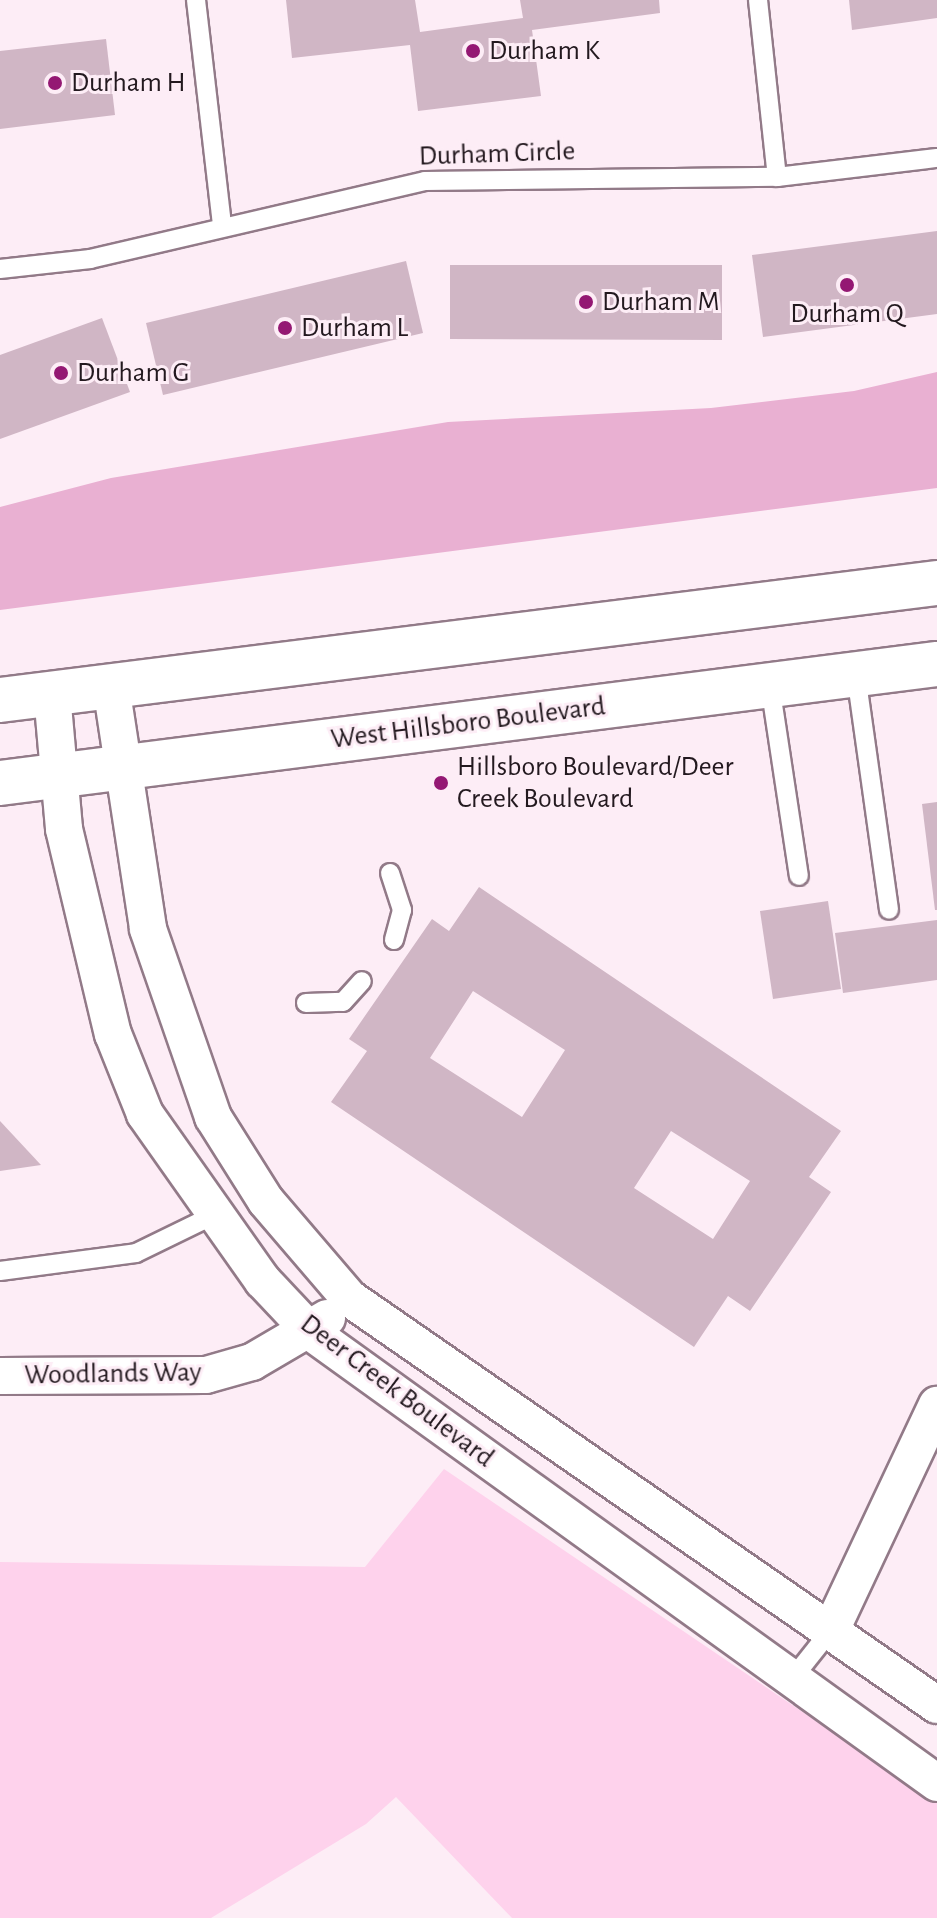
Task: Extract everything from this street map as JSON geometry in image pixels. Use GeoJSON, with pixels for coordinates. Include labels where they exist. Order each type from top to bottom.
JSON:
{"type":"FeatureCollection","features":[{"type":"Feature","properties":{"kind":"main road"},"geometry":{"type":"LineString","coordinates":[[0,700],[937,583]]}},
{"type":"Feature","properties":{"kind":"main road","name":"West Hillsboro Boulevard"},"geometry":{"type":"LineString","coordinates":[[0,783],[937,664]]}},
{"type":"Feature","properties":{"kind":"street","name":"Deer Creek Boulevard"},"geometry":{"type":"LineString","coordinates":[[111,686],[148,929],[213,1117],[266,1201],[349,1298],[937,1705]]}},
{"type":"Feature","properties":{"kind":"street","name":"Deer Creek Boulevard"},"geometry":{"type":"LineString","coordinates":[[52,694],[57,775],[88,950],[113,1034],[145,1114],[212,1216],[312,1333],[937,1783]]}},
{"type":"Feature","properties":{"kind":"street","name":"Woodlands Way"},"geometry":{"type":"LineString","coordinates":[[0,1376],[206,1375],[312,1333],[349,1298]]}},
{"type":"Feature","properties":{"kind":"street"},"geometry":{"type":"LineString","coordinates":[[831,1630],[937,1405]]}},
{"type":"Feature","properties":{"kind":"lane"},"geometry":{"type":"LineString","coordinates":[[196,0],[222,224]]}},
{"type":"Feature","properties":{"kind":"lane"},"geometry":{"type":"LineString","coordinates":[[758,0],[777,177]]}},
{"type":"Feature","properties":{"kind":"lane","name":"Durham Circle"},"geometry":{"type":"LineString","coordinates":[[0,269],[90,259],[222,224],[425,181],[777,177],[937,158]]}},
{"type":"Feature","properties":{"kind":"lane"},"geometry":{"type":"LineString","coordinates":[[856,674],[889,910]]}},
{"type":"Feature","properties":{"kind":"lane"},"geometry":{"type":"LineString","coordinates":[[770,685],[799,876]]}},
{"type":"Feature","properties":{"kind":"lane"},"geometry":{"type":"LineString","coordinates":[[390,873],[402,910],[394,940]]}},
{"type":"Feature","properties":{"kind":"lane"},"geometry":{"type":"LineString","coordinates":[[306,1003],[343,1002],[362,981]]}},
{"type":"Feature","properties":{"kind":"lane"},"geometry":{"type":"LineString","coordinates":[[0,1271],[136,1253],[212,1216]]}},
{"type":"Feature","properties":{"kind":"lane"},"geometry":{"type":"LineString","coordinates":[[792,1679],[831,1630]]}},
{"type":"Feature","properties":{"kind":"shaded area"},"geometry":{"type":"Polygon","coordinates":[[[937,372],[937,488],[0,610],[0,507],[111,478],[448,422],[711,408],[854,391],[937,372]]]}},
{"type":"Feature","properties":{"kind":"shaded area"},"geometry":{"type":"Polygon","coordinates":[[[444,1469],[937,1803],[937,1918],[512,1918],[396,1797],[366,1824],[211,1918],[0,1918],[0,1562],[365,1567],[444,1469]]]}},
{"type":"Feature","properties":{"kind":"building","name":"Durham K"},"geometry":{"type":"Polygon","coordinates":[[[286,0],[415,0],[420,32],[523,18],[520,0],[659,0],[660,13],[532,30],[541,96],[418,111],[410,45],[292,58],[286,0]]]}},
{"type":"Feature","properties":{"kind":"building"},"geometry":{"type":"Polygon","coordinates":[[[849,0],[937,0],[937,18],[852,30],[849,0]]]}},
{"type":"Feature","properties":{"kind":"building","name":"Durham H"},"geometry":{"type":"Polygon","coordinates":[[[106,39],[115,115],[0,129],[0,51],[106,39]]]}},
{"type":"Feature","properties":{"kind":"building","name":"Durham Q"},"geometry":{"type":"Polygon","coordinates":[[[937,231],[937,314],[763,337],[752,255],[937,231]]]}},
{"type":"Feature","properties":{"kind":"building","name":"Durham L"},"geometry":{"type":"Polygon","coordinates":[[[406,261],[423,333],[163,395],[146,323],[406,261]]]}},
{"type":"Feature","properties":{"kind":"building","name":"Durham M"},"geometry":{"type":"Polygon","coordinates":[[[450,265],[722,265],[722,340],[450,339],[450,265]]]}},
{"type":"Feature","properties":{"kind":"building","name":"Durham G"},"geometry":{"type":"Polygon","coordinates":[[[102,318],[130,392],[0,439],[0,355],[102,318]]]}},
{"type":"Feature","properties":{"kind":"building"},"geometry":{"type":"Polygon","coordinates":[[[937,802],[937,910],[935,910],[922,804],[937,802]]]}},
{"type":"Feature","properties":{"kind":"building"},"geometry":{"type":"Polygon","coordinates":[[[479,887],[841,1131],[809,1177],[831,1192],[750,1311],[728,1296],[694,1347],[331,1102],[367,1051],[349,1039],[432,919],[449,931],[479,887]],[[473,991],[430,1058],[522,1117],[565,1050],[473,991]],[[671,1131],[634,1188],[713,1239],[750,1181],[671,1131]]]}},
{"type":"Feature","properties":{"kind":"building"},"geometry":{"type":"Polygon","coordinates":[[[828,901],[841,989],[773,999],[760,911],[828,901]]]}},
{"type":"Feature","properties":{"kind":"building"},"geometry":{"type":"Polygon","coordinates":[[[937,920],[937,980],[843,993],[835,933],[937,920]]]}},
{"type":"Feature","properties":{"kind":"building"},"geometry":{"type":"Polygon","coordinates":[[[0,1121],[41,1165],[0,1171],[0,1121]]]}},
{"type":"Feature","properties":{"kind":"place","name":"Durham K"},"geometry":{"type":"Point","coordinates":[473,51]}},
{"type":"Feature","properties":{"kind":"place","name":"Durham H"},"geometry":{"type":"Point","coordinates":[55,83]}},
{"type":"Feature","properties":{"kind":"place","name":"Durham Q"},"geometry":{"type":"Point","coordinates":[847,285]}},
{"type":"Feature","properties":{"kind":"place","name":"Durham M"},"geometry":{"type":"Point","coordinates":[586,302]}},
{"type":"Feature","properties":{"kind":"place","name":"Durham L"},"geometry":{"type":"Point","coordinates":[285,328]}},
{"type":"Feature","properties":{"kind":"place","name":"Durham G"},"geometry":{"type":"Point","coordinates":[61,373]}},
{"type":"Feature","properties":{"kind":"place","name":"Hillsboro Boulevard/Deer Creek Boulevard"},"geometry":{"type":"Point","coordinates":[441,783]}}]}
